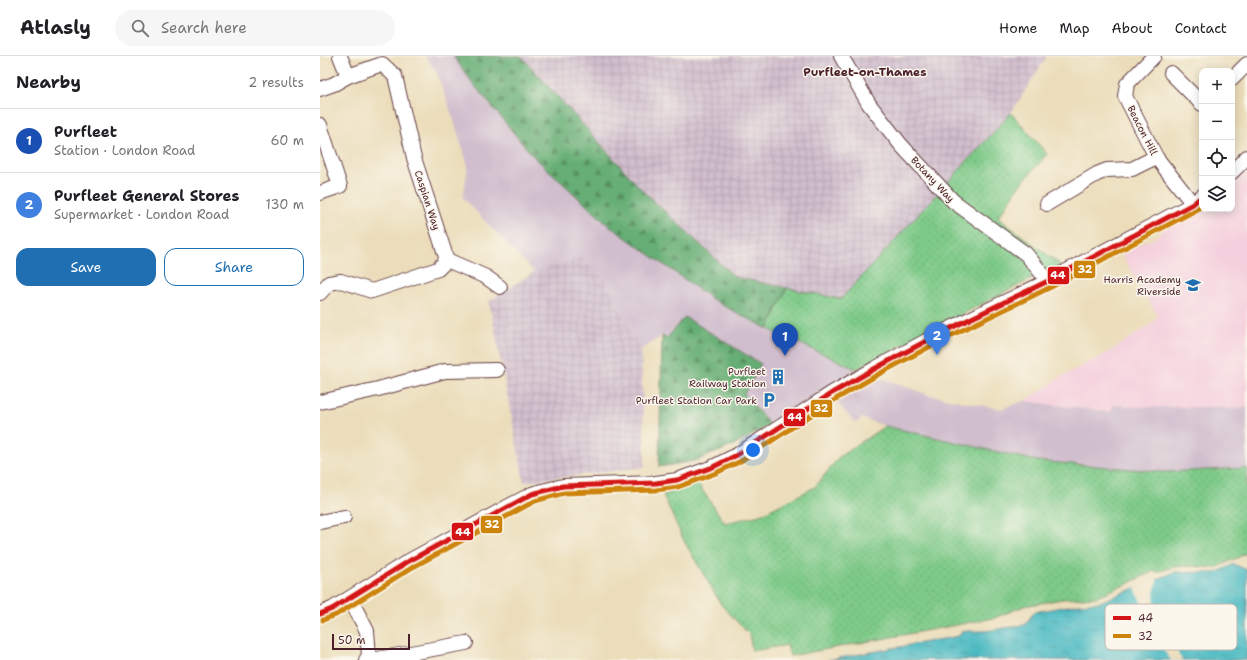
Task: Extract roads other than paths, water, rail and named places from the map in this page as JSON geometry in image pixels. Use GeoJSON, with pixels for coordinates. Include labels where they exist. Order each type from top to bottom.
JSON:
{"type":"FeatureCollection","features":[{"type":"Feature","properties":{"kind":"street"},"geometry":{"type":"LineString","coordinates":[[320,89],[334,84],[348,76],[340,56]]}},
{"type":"Feature","properties":{"kind":"street","name":"Botany Way"},"geometry":{"type":"LineString","coordinates":[[841,56],[869,104],[901,145],[953,201],[1026,254],[1048,281]]}},
{"type":"Feature","properties":{"kind":"street","name":"Beacon Hill"},"geometry":{"type":"LineString","coordinates":[[1154,56],[1127,84],[1125,96],[1156,157],[1197,200]]}},
{"type":"Feature","properties":{"kind":"street","name":"Caspian Way"},"geometry":{"type":"LineString","coordinates":[[348,76],[382,64],[395,76],[414,158],[447,260]]}},
{"type":"Feature","properties":{"kind":"street"},"geometry":{"type":"LineString","coordinates":[[1235,76],[1247,64]]}},
{"type":"Feature","properties":{"kind":"street"},"geometry":{"type":"LineString","coordinates":[[1171,73],[1199,101]]}},
{"type":"Feature","properties":{"kind":"street"},"geometry":{"type":"LineString","coordinates":[[320,124],[340,186],[320,193]]}},
{"type":"Feature","properties":{"kind":"street"},"geometry":{"type":"LineString","coordinates":[[1047,204],[1097,174],[1107,170],[1132,169],[1156,157]]}},
{"type":"Feature","properties":{"kind":"street"},"geometry":{"type":"LineString","coordinates":[[1235,169],[1247,158]]}},
{"type":"Feature","properties":{"kind":"street"},"geometry":{"type":"LineString","coordinates":[[320,614],[348,600],[415,557],[510,505],[542,491],[563,486],[656,483],[677,480],[713,468],[737,455],[832,394],[876,368],[918,345],[1048,281],[1197,200]]}},
{"type":"Feature","properties":{"kind":"street"},"geometry":{"type":"LineString","coordinates":[[320,293],[329,283],[341,281],[372,291],[438,269],[447,260],[486,277],[500,287]]}},
{"type":"Feature","properties":{"kind":"street"},"geometry":{"type":"LineString","coordinates":[[320,402],[378,389],[446,371],[497,370]]}},
{"type":"Feature","properties":{"kind":"street"},"geometry":{"type":"LineString","coordinates":[[320,522],[344,517]]}},
{"type":"Feature","properties":{"kind":"street"},"geometry":{"type":"LineString","coordinates":[[348,600],[355,608],[367,631],[369,656],[366,660]]}},
{"type":"Feature","properties":{"kind":"street"},"geometry":{"type":"LineString","coordinates":[[372,660],[466,643]]}},
{"type":"Feature","properties":{"kind":"water"},"geometry":{"type":"Polygon","coordinates":[[[1234,564],[1247,570],[1247,660],[828,660],[959,636],[962,631],[985,631],[1025,625],[1034,612],[1100,602],[1175,572],[1216,573],[1234,564]]]}},
{"type":"Feature","properties":{"kind":"place","name":"Harris Academy Riverside"},"geometry":{"type":"Point","coordinates":[1193,285]}},
{"type":"Feature","properties":{"kind":"place","name":"Purfleet General Stores"},"geometry":{"type":"Point","coordinates":[937,355]}},
{"type":"Feature","properties":{"kind":"place","name":"Purfleet"},"geometry":{"type":"Point","coordinates":[785,356]}},
{"type":"Feature","properties":{"kind":"place","name":"Purfleet Railway Station"},"geometry":{"type":"Point","coordinates":[778,377]}},
{"type":"Feature","properties":{"kind":"place","name":"Purfleet Station Car Park"},"geometry":{"type":"Point","coordinates":[769,400]}},
{"type":"Feature","properties":{"kind":"district","name":"Purfleet-on-Thames"},"geometry":{"type":"Point","coordinates":[865,72]}}]}
